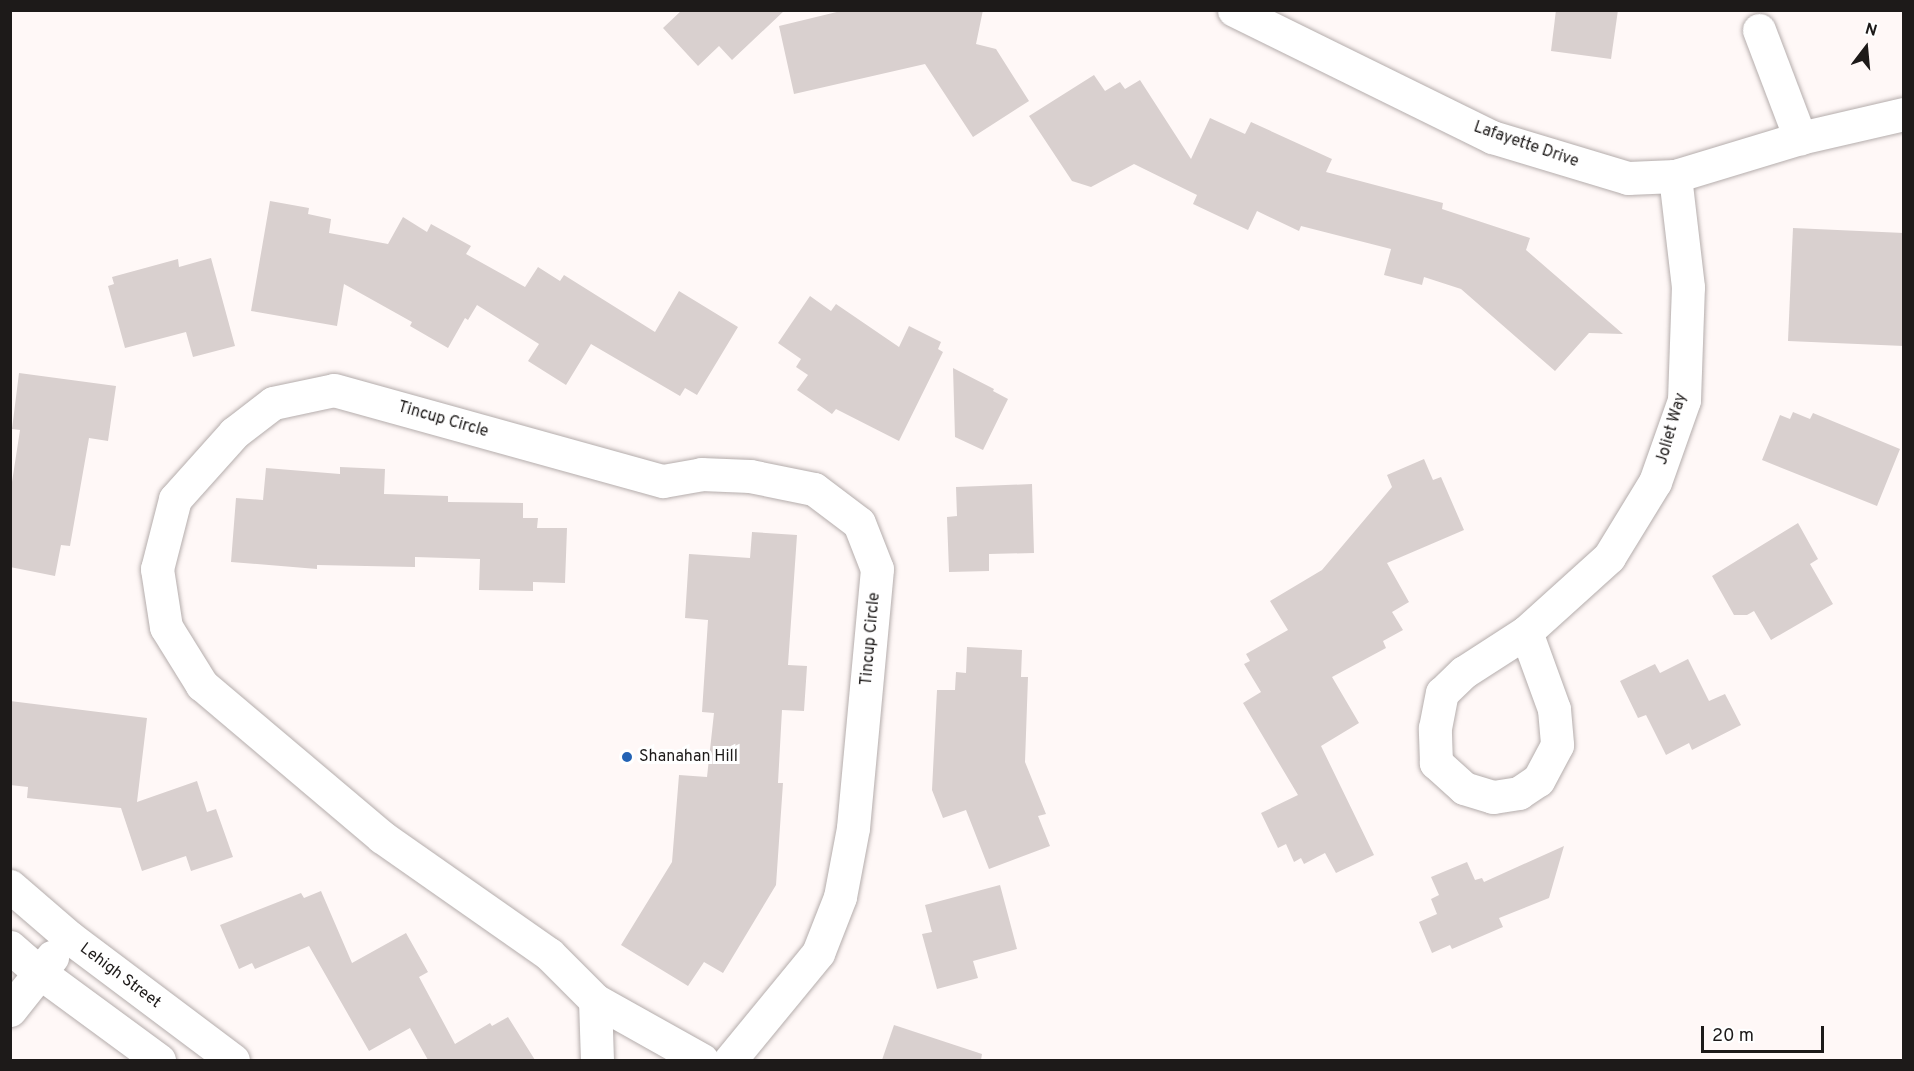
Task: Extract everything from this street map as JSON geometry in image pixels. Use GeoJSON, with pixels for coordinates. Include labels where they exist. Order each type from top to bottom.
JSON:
{"type":"FeatureCollection","features":[{"type":"Feature","properties":{"kind":"street","name":"Lafayette Drive"},"geometry":{"type":"LineString","coordinates":[[1234,10],[1492,137],[1628,178],[1674,176],[1800,138],[1904,114]]}},
{"type":"Feature","properties":{"kind":"street"},"geometry":{"type":"LineString","coordinates":[[1759,30],[1800,138]]}},
{"type":"Feature","properties":{"kind":"street","name":"Joliet Way"},"geometry":{"type":"LineString","coordinates":[[1526,632],[1554,709],[1557,745],[1538,780],[1519,792],[1493,796],[1464,788],[1436,763],[1435,728],[1442,693],[1464,672],[1526,632],[1609,557],[1655,482],[1684,400],[1688,287],[1674,176]]}},
{"type":"Feature","properties":{"kind":"street","name":"Tincup Circle"},"geometry":{"type":"LineString","coordinates":[[702,1060],[595,1000],[549,954],[382,837],[202,685],[166,627],[157,569],[175,499],[234,433],[273,403],[334,390],[663,482],[701,474],[750,476],[814,489],[859,523],[878,569],[853,828],[840,897],[818,953],[730,1060]]}},
{"type":"Feature","properties":{"kind":"street","name":"Lehigh Street"},"geometry":{"type":"LineString","coordinates":[[10,886],[69,937],[233,1060]]}},
{"type":"Feature","properties":{"kind":"street"},"geometry":{"type":"LineString","coordinates":[[10,1010],[69,937]]}},
{"type":"Feature","properties":{"kind":"street"},"geometry":{"type":"LineString","coordinates":[[10,947],[39,972],[159,1060]]}},
{"type":"Feature","properties":{"kind":"street"},"geometry":{"type":"LineString","coordinates":[[595,1000],[597,1060]]}},
{"type":"Feature","properties":{"kind":"building"},"geometry":{"type":"Polygon","coordinates":[[[682,10],[785,10],[732,60],[719,46],[698,66],[663,28],[682,10]]]}},
{"type":"Feature","properties":{"kind":"building"},"geometry":{"type":"Polygon","coordinates":[[[845,10],[983,10],[976,44],[996,49],[1029,101],[973,137],[925,64],[794,94],[779,26],[845,10]]]}},
{"type":"Feature","properties":{"kind":"building"},"geometry":{"type":"Polygon","coordinates":[[[1556,10],[1618,10],[1611,59],[1551,51],[1556,10]]]}},
{"type":"Feature","properties":{"kind":"building"},"geometry":{"type":"Polygon","coordinates":[[[1094,75],[1105,91],[1120,82],[1125,89],[1140,80],[1191,159],[1210,118],[1245,134],[1251,122],[1332,159],[1326,172],[1443,203],[1442,209],[1530,238],[1526,250],[1623,334],[1589,333],[1555,371],[1461,289],[1424,277],[1422,285],[1384,275],[1391,249],[1301,226],[1299,231],[1257,211],[1248,230],[1193,204],[1197,195],[1134,164],[1091,187],[1072,181],[1029,116],[1094,75]]]}},
{"type":"Feature","properties":{"kind":"building"},"geometry":{"type":"Polygon","coordinates":[[[270,201],[309,208],[308,214],[331,219],[329,233],[388,244],[403,217],[427,232],[431,224],[471,246],[466,254],[525,287],[538,267],[560,281],[564,275],[655,332],[679,291],[738,327],[697,395],[685,388],[680,396],[591,344],[566,385],[528,361],[539,344],[477,305],[468,320],[465,318],[448,348],[410,326],[412,322],[344,284],[337,326],[251,311],[270,201]]]}},
{"type":"Feature","properties":{"kind":"building"},"geometry":{"type":"Polygon","coordinates":[[[1793,228],[1904,233],[1904,346],[1788,341],[1793,228]]]}},
{"type":"Feature","properties":{"kind":"building"},"geometry":{"type":"Polygon","coordinates":[[[211,258],[235,346],[193,357],[186,332],[125,348],[108,286],[114,284],[112,277],[178,259],[179,267],[211,258]]]}},
{"type":"Feature","properties":{"kind":"building"},"geometry":{"type":"Polygon","coordinates":[[[810,296],[831,311],[836,304],[899,347],[909,326],[941,342],[938,349],[943,352],[899,441],[836,409],[832,414],[797,390],[808,375],[796,367],[801,359],[778,343],[810,296]]]}},
{"type":"Feature","properties":{"kind":"building"},"geometry":{"type":"Polygon","coordinates":[[[953,368],[994,389],[993,391],[1008,399],[983,450],[955,437],[953,368]]]}},
{"type":"Feature","properties":{"kind":"building"},"geometry":{"type":"Polygon","coordinates":[[[19,373],[116,386],[108,441],[89,438],[70,546],[61,545],[55,576],[10,567],[10,495],[20,430],[12,429],[19,373]]]}},
{"type":"Feature","properties":{"kind":"building"},"geometry":{"type":"Polygon","coordinates":[[[1793,412],[1810,419],[1813,413],[1900,449],[1877,506],[1762,460],[1780,415],[1790,419],[1793,412]]]}},
{"type":"Feature","properties":{"kind":"building"},"geometry":{"type":"Polygon","coordinates":[[[1424,459],[1433,480],[1441,477],[1464,530],[1387,563],[1409,602],[1392,612],[1403,630],[1383,641],[1386,648],[1332,677],[1359,723],[1321,746],[1374,855],[1336,873],[1325,853],[1304,864],[1301,858],[1294,862],[1286,844],[1278,848],[1261,813],[1298,795],[1243,703],[1261,692],[1244,664],[1250,661],[1246,654],[1288,630],[1270,601],[1322,570],[1392,487],[1387,475],[1424,459]]]}},
{"type":"Feature","properties":{"kind":"building"},"geometry":{"type":"Polygon","coordinates":[[[340,467],[385,469],[384,494],[448,496],[448,502],[523,503],[523,518],[538,518],[537,528],[567,528],[565,583],[533,582],[533,591],[479,590],[480,559],[415,557],[415,567],[317,565],[317,569],[231,562],[236,498],[263,500],[266,468],[340,474],[340,467]]]}},
{"type":"Feature","properties":{"kind":"building"},"geometry":{"type":"Polygon","coordinates":[[[1032,484],[1034,553],[989,554],[989,571],[949,572],[947,517],[957,516],[956,487],[1032,484]]]}},
{"type":"Feature","properties":{"kind":"building"},"geometry":{"type":"Polygon","coordinates":[[[1798,523],[1818,559],[1810,564],[1833,604],[1771,640],[1754,611],[1747,615],[1734,615],[1712,576],[1798,523]]]}},
{"type":"Feature","properties":{"kind":"building"},"geometry":{"type":"Polygon","coordinates":[[[752,532],[797,535],[788,665],[807,666],[804,711],[782,710],[778,783],[783,783],[776,885],[723,973],[704,962],[688,986],[621,945],[672,862],[679,775],[707,777],[714,713],[702,712],[708,620],[685,618],[689,554],[750,558],[752,532]]]}},
{"type":"Feature","properties":{"kind":"building"},"geometry":{"type":"Polygon","coordinates":[[[967,647],[1022,650],[1021,677],[1028,677],[1025,762],[1046,814],[1038,816],[1050,846],[989,869],[966,810],[943,818],[932,790],[937,690],[955,690],[956,672],[966,673],[967,647]]]}},
{"type":"Feature","properties":{"kind":"building"},"geometry":{"type":"Polygon","coordinates":[[[1688,659],[1709,701],[1725,694],[1741,725],[1692,750],[1689,743],[1666,755],[1646,715],[1638,718],[1620,681],[1655,664],[1660,673],[1688,659]]]}},
{"type":"Feature","properties":{"kind":"building"},"geometry":{"type":"Polygon","coordinates":[[[10,701],[147,718],[137,802],[197,781],[207,812],[216,809],[233,857],[191,871],[186,856],[142,871],[121,808],[27,798],[28,787],[10,785],[10,701]]]}},
{"type":"Feature","properties":{"kind":"building"},"geometry":{"type":"Polygon","coordinates":[[[1564,846],[1549,898],[1499,918],[1503,927],[1452,949],[1450,945],[1432,953],[1419,922],[1437,914],[1431,899],[1439,895],[1431,877],[1467,862],[1475,880],[1482,878],[1484,882],[1564,846]]]}},
{"type":"Feature","properties":{"kind":"building"},"geometry":{"type":"Polygon","coordinates":[[[1000,885],[1017,949],[973,961],[978,978],[937,989],[922,934],[932,932],[925,905],[1000,885]]]}},
{"type":"Feature","properties":{"kind":"building"},"geometry":{"type":"Polygon","coordinates":[[[321,891],[352,963],[406,933],[428,972],[419,977],[455,1044],[490,1023],[492,1026],[508,1017],[535,1060],[428,1060],[410,1028],[369,1051],[309,946],[255,969],[252,963],[239,969],[220,925],[301,893],[304,898],[321,891]]]}},
{"type":"Feature","properties":{"kind":"building"},"geometry":{"type":"Polygon","coordinates":[[[894,1025],[982,1054],[981,1060],[882,1060],[894,1025]]]}},
{"type":"Feature","properties":{"kind":"place","name":"Shanahan Hill"},"geometry":{"type":"Point","coordinates":[627,757]}}]}
